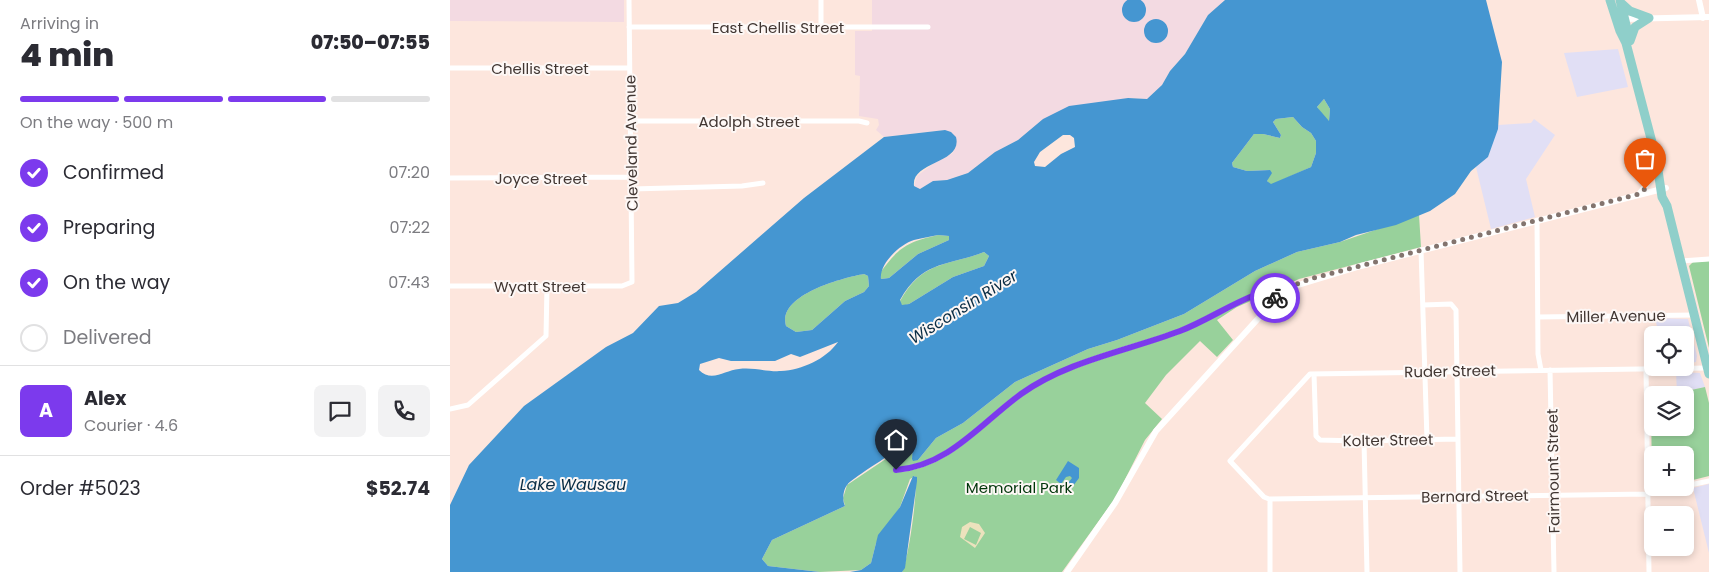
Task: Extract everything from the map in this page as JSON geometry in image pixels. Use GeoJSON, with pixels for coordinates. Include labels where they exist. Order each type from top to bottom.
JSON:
{"type":"FeatureCollection","features":[{"type":"Feature","properties":{"kind":"main road"},"geometry":{"type":"LineString","coordinates":[[1610,0],[1620,20],[1627,46],[1663,188],[1664,202],[1667,206],[1708,371]]}},
{"type":"Feature","properties":{"kind":"main road"},"geometry":{"type":"LineString","coordinates":[[1620,1],[1620,20]]}},
{"type":"Feature","properties":{"kind":"main road"},"geometry":{"type":"LineString","coordinates":[[1620,1],[1630,11],[1649,18]]}},
{"type":"Feature","properties":{"kind":"main road"},"geometry":{"type":"LineString","coordinates":[[1627,46],[1635,27],[1649,18]]}},
{"type":"Feature","properties":{"kind":"street","name":"Cleveland Avenue"},"geometry":{"type":"LineString","coordinates":[[629,0],[633,276],[630,284]]}},
{"type":"Feature","properties":{"kind":"street"},"geometry":{"type":"LineString","coordinates":[[821,0],[822,27]]}},
{"type":"Feature","properties":{"kind":"street"},"geometry":{"type":"LineString","coordinates":[[1620,20],[1706,18],[1699,0]]}},
{"type":"Feature","properties":{"kind":"street","name":"East Chellis Street"},"geometry":{"type":"LineString","coordinates":[[629,27],[928,27]]}},
{"type":"Feature","properties":{"kind":"street","name":"Chellis Street"},"geometry":{"type":"LineString","coordinates":[[450,68],[630,68]]}},
{"type":"Feature","properties":{"kind":"street","name":"Adolph Street"},"geometry":{"type":"LineString","coordinates":[[630,121],[859,121],[867,123]]}},
{"type":"Feature","properties":{"kind":"street"},"geometry":{"type":"LineString","coordinates":[[1639,194],[1650,179],[1653,149]]}},
{"type":"Feature","properties":{"kind":"street","name":"Joyce Street"},"geometry":{"type":"LineString","coordinates":[[450,178],[631,177]]}},
{"type":"Feature","properties":{"kind":"street"},"geometry":{"type":"LineString","coordinates":[[632,189],[742,186],[763,183]]}},
{"type":"Feature","properties":{"kind":"street"},"geometry":{"type":"LineString","coordinates":[[1066,572],[1114,506],[1151,437],[1272,301],[1287,288],[1303,281],[1663,188]]}},
{"type":"Feature","properties":{"kind":"street"},"geometry":{"type":"LineString","coordinates":[[1537,220],[1538,317],[1541,370]]}},
{"type":"Feature","properties":{"kind":"street"},"geometry":{"type":"LineString","coordinates":[[1421,250],[1426,440]]}},
{"type":"Feature","properties":{"kind":"street"},"geometry":{"type":"LineString","coordinates":[[1681,261],[1709,259]]}},
{"type":"Feature","properties":{"kind":"street","name":"Wyatt Street"},"geometry":{"type":"LineString","coordinates":[[450,286],[630,284]]}},
{"type":"Feature","properties":{"kind":"street"},"geometry":{"type":"LineString","coordinates":[[450,409],[464,407],[546,336],[547,286]]}},
{"type":"Feature","properties":{"kind":"street"},"geometry":{"type":"LineString","coordinates":[[896,470],[920,466],[954,449],[1018,396],[1045,380],[1094,360],[1182,330],[1255,295],[1263,294],[1272,301]]}},
{"type":"Feature","properties":{"kind":"street"},"geometry":{"type":"LineString","coordinates":[[1423,305],[1451,304],[1455,307],[1458,371],[1460,572]]}},
{"type":"Feature","properties":{"kind":"street","name":"Miller Avenue"},"geometry":{"type":"LineString","coordinates":[[1538,317],[1694,315]]}},
{"type":"Feature","properties":{"kind":"street","name":"Ruder Street"},"geometry":{"type":"LineString","coordinates":[[1314,374],[1644,368]]}},
{"type":"Feature","properties":{"kind":"street","name":"Fairmount Street"},"geometry":{"type":"LineString","coordinates":[[1550,370],[1554,572]]}},
{"type":"Feature","properties":{"kind":"street","name":"Ruder Street"},"geometry":{"type":"LineString","coordinates":[[1694,370],[1708,371]]}},
{"type":"Feature","properties":{"kind":"street"},"geometry":{"type":"LineString","coordinates":[[1270,572],[1270,499],[1264,497],[1230,461],[1310,374],[1314,374]]}},
{"type":"Feature","properties":{"kind":"street","name":"Kolter Street"},"geometry":{"type":"LineString","coordinates":[[1314,374],[1318,438],[1364,441],[1458,439]]}},
{"type":"Feature","properties":{"kind":"street"},"geometry":{"type":"LineString","coordinates":[[1646,376],[1647,446]]}},
{"type":"Feature","properties":{"kind":"street"},"geometry":{"type":"LineString","coordinates":[[1364,441],[1367,572]]}},
{"type":"Feature","properties":{"kind":"street"},"geometry":{"type":"LineString","coordinates":[[1694,484],[1709,481]]}},
{"type":"Feature","properties":{"kind":"street","name":"Bernard Street"},"geometry":{"type":"LineString","coordinates":[[1270,499],[1644,494]]}},
{"type":"Feature","properties":{"kind":"street"},"geometry":{"type":"LineString","coordinates":[[1648,496],[1649,572]]}},
{"type":"Feature","properties":{"kind":"shaded area"},"geometry":{"type":"Polygon","coordinates":[[[450,0],[624,0],[624,22],[450,21],[450,0]]]}},
{"type":"Feature","properties":{"kind":"shaded area"},"geometry":{"type":"Polygon","coordinates":[[[872,0],[1225,0],[1208,15],[1185,54],[1170,71],[1162,85],[1147,99],[1128,98],[1043,119],[1018,140],[995,152],[968,173],[947,180],[933,181],[920,189],[914,186],[917,176],[934,163],[953,153],[945,130],[884,137],[876,130],[879,125],[878,119],[859,116],[860,76],[855,75],[855,31],[872,31],[872,0]]]}},
{"type":"Feature","properties":{"kind":"shaded area"},"geometry":{"type":"Polygon","coordinates":[[[1618,49],[1628,87],[1577,97],[1564,53],[1618,49]]]}},
{"type":"Feature","properties":{"kind":"shaded area"},"geometry":{"type":"Polygon","coordinates":[[[1534,119],[1555,135],[1526,179],[1535,217],[1491,229],[1476,167],[1488,157],[1498,125],[1531,123],[1534,119]]]}},
{"type":"Feature","properties":{"kind":"shaded area"},"geometry":{"type":"Polygon","coordinates":[[[1655,318],[1688,319],[1690,326],[1657,326],[1655,318]]]}},
{"type":"Feature","properties":{"kind":"shaded area"},"geometry":{"type":"Polygon","coordinates":[[[1694,344],[1697,356],[1696,362],[1694,362],[1694,344]]]}},
{"type":"Feature","properties":{"kind":"shaded area"},"geometry":{"type":"Polygon","coordinates":[[[1694,373],[1700,373],[1705,387],[1694,389],[1694,386],[1677,386],[1676,376],[1694,376],[1694,373]]]}},
{"type":"Feature","properties":{"kind":"shaded area"},"geometry":{"type":"Polygon","coordinates":[[[1709,484],[1709,553],[1694,492],[1694,488],[1709,484]]]}},
{"type":"Feature","properties":{"kind":"green space"},"geometry":{"type":"Polygon","coordinates":[[[1324,99],[1330,109],[1329,121],[1326,120],[1317,107],[1324,99]]]}},
{"type":"Feature","properties":{"kind":"green space"},"geometry":{"type":"Polygon","coordinates":[[[1293,117],[1311,133],[1316,141],[1316,153],[1311,167],[1271,185],[1267,181],[1270,170],[1247,171],[1233,167],[1232,163],[1254,134],[1280,138],[1281,135],[1273,122],[1276,119],[1293,117]]]}},
{"type":"Feature","properties":{"kind":"green space","name":"Memorial Park"},"geometry":{"type":"Polygon","coordinates":[[[1419,215],[1421,247],[1299,279],[1286,285],[1265,301],[1260,297],[1237,307],[1217,320],[1233,340],[1217,357],[1200,341],[1166,375],[1145,403],[1162,419],[1145,440],[1116,497],[1062,572],[902,572],[912,524],[916,494],[915,476],[910,479],[900,507],[876,543],[871,563],[861,570],[820,572],[768,566],[762,559],[772,540],[845,506],[843,498],[847,485],[911,442],[914,444],[912,459],[918,460],[936,438],[963,423],[1015,382],[1088,349],[1184,314],[1255,271],[1297,252],[1340,242],[1419,215]]]}},
{"type":"Feature","properties":{"kind":"green space"},"geometry":{"type":"Polygon","coordinates":[[[938,235],[949,236],[949,240],[918,254],[889,278],[881,279],[880,273],[904,247],[919,240],[938,235]]]}},
{"type":"Feature","properties":{"kind":"green space"},"geometry":{"type":"Polygon","coordinates":[[[984,252],[989,256],[984,266],[953,277],[909,304],[902,306],[900,301],[917,278],[926,271],[984,252]]]}},
{"type":"Feature","properties":{"kind":"green space"},"geometry":{"type":"Polygon","coordinates":[[[1709,261],[1709,348],[1689,266],[1693,262],[1709,261]]]}},
{"type":"Feature","properties":{"kind":"green space"},"geometry":{"type":"Polygon","coordinates":[[[864,274],[868,276],[869,286],[864,292],[845,301],[812,330],[796,332],[786,326],[786,315],[791,305],[801,297],[827,284],[864,274]]]}},
{"type":"Feature","properties":{"kind":"green space"},"geometry":{"type":"Polygon","coordinates":[[[1705,387],[1709,403],[1709,476],[1694,480],[1694,446],[1652,446],[1651,436],[1694,436],[1694,389],[1705,387]]]}},
{"type":"Feature","properties":{"kind":"sand"},"geometry":{"type":"Polygon","coordinates":[[[970,522],[979,524],[985,533],[975,548],[960,537],[962,527],[970,522]],[[970,527],[964,539],[976,545],[981,533],[970,527]]]}},
{"type":"Feature","properties":{"kind":"water"},"geometry":{"type":"Polygon","coordinates":[[[1130,-1],[1138,-1],[1145,6],[1145,14],[1138,21],[1130,21],[1123,14],[1123,6],[1130,-1]]]}},
{"type":"Feature","properties":{"kind":"water"},"geometry":{"type":"Polygon","coordinates":[[[1225,0],[1486,0],[1502,62],[1498,129],[1488,157],[1471,171],[1455,194],[1430,211],[1396,225],[1356,235],[1340,242],[1297,252],[1255,271],[1184,314],[1088,349],[1015,382],[963,423],[936,438],[918,460],[913,461],[912,459],[913,442],[891,454],[848,484],[844,495],[845,506],[772,540],[762,559],[768,566],[820,572],[450,572],[450,505],[469,465],[524,406],[606,347],[633,333],[659,306],[678,303],[696,292],[804,198],[884,137],[945,130],[951,132],[956,137],[956,146],[952,153],[920,172],[915,178],[914,186],[920,189],[933,181],[947,180],[968,173],[995,152],[1018,140],[1043,119],[1069,106],[1128,98],[1147,99],[1162,85],[1170,71],[1185,54],[1208,15],[1225,0]],[[1324,99],[1317,107],[1329,121],[1330,109],[1324,99]],[[1293,117],[1276,119],[1273,122],[1281,135],[1280,138],[1254,134],[1232,163],[1233,167],[1247,171],[1270,170],[1272,173],[1267,181],[1271,184],[1311,167],[1316,153],[1316,141],[1311,133],[1293,117]],[[1063,135],[1040,152],[1034,162],[1035,166],[1045,167],[1061,154],[1075,147],[1074,138],[1070,135],[1063,135]],[[938,235],[908,242],[891,255],[883,267],[881,279],[889,278],[918,254],[949,240],[949,236],[938,235]],[[984,252],[926,271],[917,278],[900,300],[902,305],[909,304],[953,277],[984,266],[989,256],[984,252]],[[864,274],[841,279],[813,290],[791,305],[786,315],[786,326],[796,332],[812,330],[845,301],[864,292],[869,286],[868,276],[864,274]],[[838,342],[800,357],[791,354],[775,361],[731,361],[719,358],[700,364],[699,370],[704,374],[714,376],[744,369],[789,370],[805,366],[827,354],[838,342]]]}},
{"type":"Feature","properties":{"kind":"water"},"geometry":{"type":"Polygon","coordinates":[[[1156,19],[1161,20],[1167,26],[1167,36],[1161,42],[1156,43],[1151,42],[1145,36],[1144,31],[1145,26],[1151,20],[1156,19]]]}},
{"type":"Feature","properties":{"kind":"water"},"geometry":{"type":"Polygon","coordinates":[[[1068,461],[1079,468],[1079,478],[1070,490],[1065,487],[1072,478],[1070,476],[1066,477],[1061,484],[1056,480],[1068,461]]]}},
{"type":"Feature","properties":{"kind":"water"},"geometry":{"type":"Polygon","coordinates":[[[913,476],[917,477],[917,481],[905,568],[902,572],[850,572],[861,570],[871,563],[878,535],[900,507],[913,476]]]}},
{"type":"Feature","properties":{"kind":"way so far"},"geometry":{"type":"LineString","coordinates":[[1275,298],[1287,288],[1310,279],[1639,194],[1645,189]]}},
{"type":"Feature","properties":{"kind":"route"},"geometry":{"type":"LineString","coordinates":[[896,470],[920,466],[954,449],[1018,396],[1036,384],[1103,356],[1182,330],[1255,295],[1266,295],[1272,301],[1275,298]]}},
{"type":"Feature","properties":{"kind":"water label","name":"Wisconsin River"},"geometry":{"type":"Point","coordinates":[963,307]}},
{"type":"Feature","properties":{"kind":"water label","name":"Lake Wausau"},"geometry":{"type":"Point","coordinates":[573,484]}}]}
